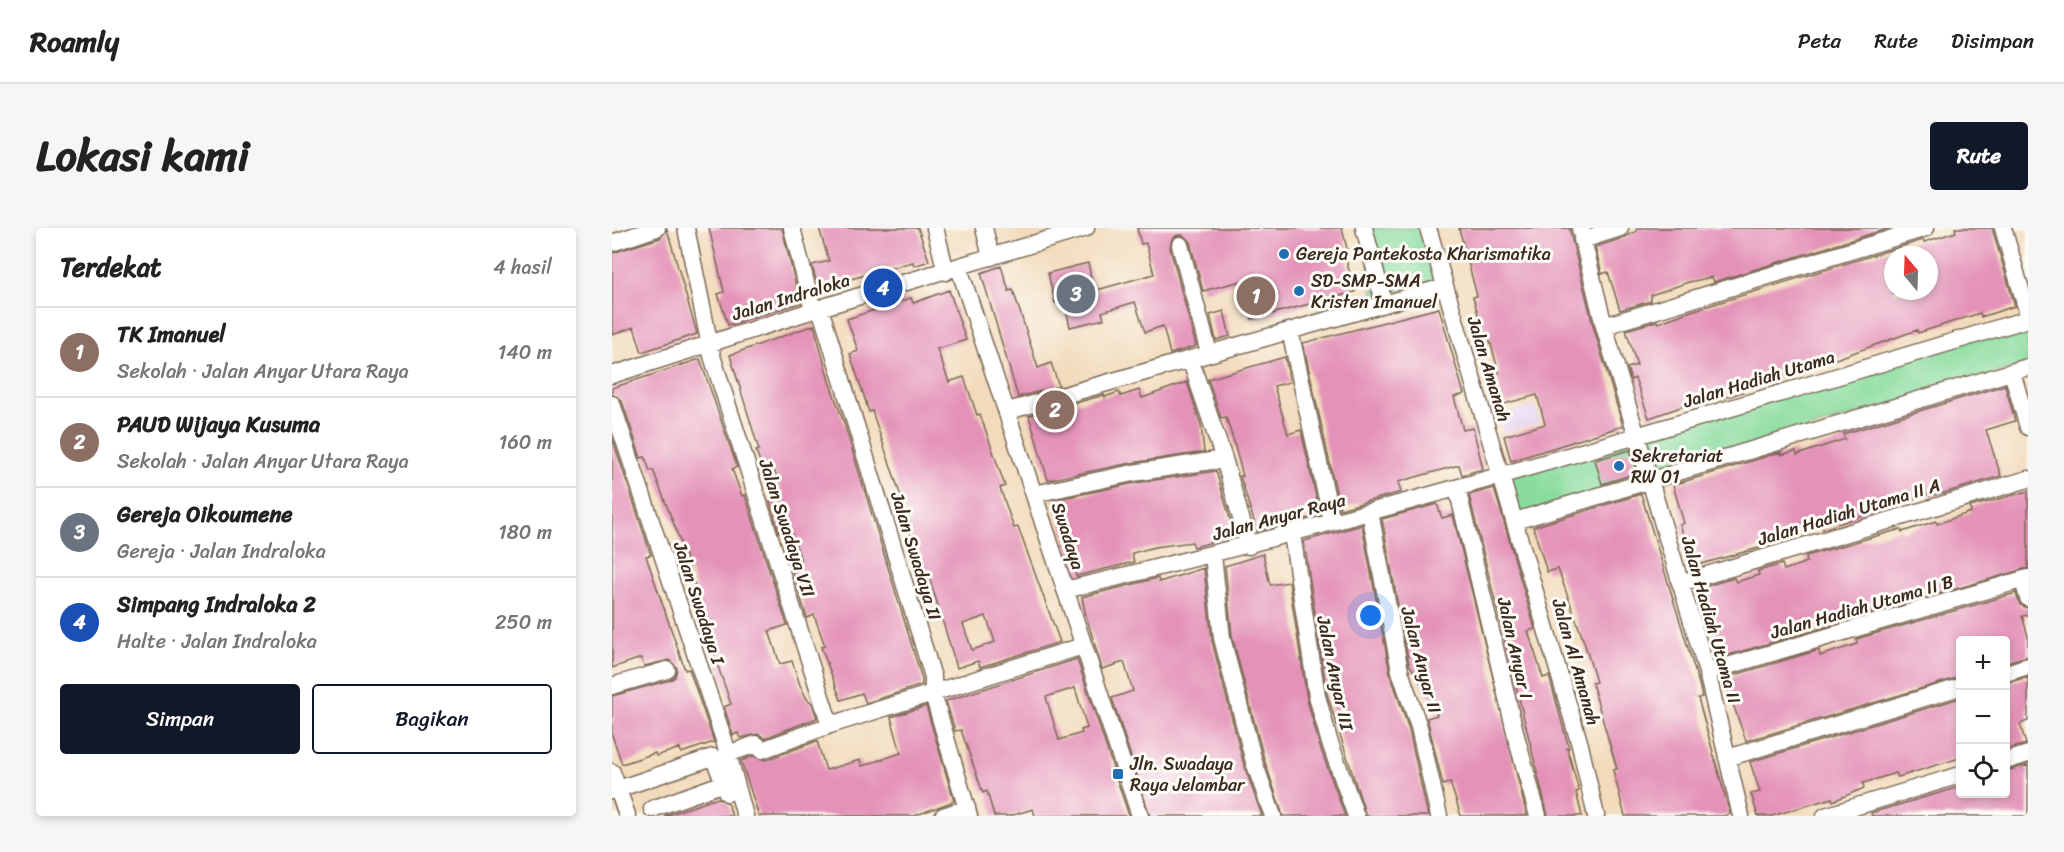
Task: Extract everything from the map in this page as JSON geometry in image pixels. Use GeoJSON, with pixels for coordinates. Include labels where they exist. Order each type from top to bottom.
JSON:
{"type":"FeatureCollection","features":[{"type":"Feature","properties":{"kind":"street"},"geometry":{"type":"LineString","coordinates":[[612,243],[657,228]]}},
{"type":"Feature","properties":{"kind":"street","name":"Jalan Swadaya VII"},"geometry":{"type":"LineString","coordinates":[[686,228],[710,343],[830,725]]}},
{"type":"Feature","properties":{"kind":"street","name":"Jalan Swadaya II"},"geometry":{"type":"LineString","coordinates":[[792,228],[933,677],[933,694],[968,812]]}},
{"type":"Feature","properties":{"kind":"street","name":"Swadaya"},"geometry":{"type":"LineString","coordinates":[[935,228],[1008,411],[1140,816]]}},
{"type":"Feature","properties":{"kind":"street"},"geometry":{"type":"LineString","coordinates":[[984,228],[991,257]]}},
{"type":"Feature","properties":{"kind":"street","name":"Jalan Indraloka"},"geometry":{"type":"LineString","coordinates":[[612,375],[816,309],[1086,228]]}},
{"type":"Feature","properties":{"kind":"street"},"geometry":{"type":"LineString","coordinates":[[1364,228],[1384,303]]}},
{"type":"Feature","properties":{"kind":"street","name":"Jalan Amanah"},"geometry":{"type":"LineString","coordinates":[[1428,228],[1515,521]]}},
{"type":"Feature","properties":{"kind":"street"},"geometry":{"type":"LineString","coordinates":[[1581,234],[1620,228]]}},
{"type":"Feature","properties":{"kind":"street"},"geometry":{"type":"LineString","coordinates":[[1604,326],[1926,228]]}},
{"type":"Feature","properties":{"kind":"street"},"geometry":{"type":"LineString","coordinates":[[2003,228],[2028,314]]}},
{"type":"Feature","properties":{"kind":"street","name":"Jalan Hadiah Utama II"},"geometry":{"type":"LineString","coordinates":[[1581,234],[1604,326],[1707,672],[1741,816]]}},
{"type":"Feature","properties":{"kind":"street"},"geometry":{"type":"LineString","coordinates":[[1180,245],[1209,353]]}},
{"type":"Feature","properties":{"kind":"street"},"geometry":{"type":"LineString","coordinates":[[1008,411],[1444,287]]}},
{"type":"Feature","properties":{"kind":"street","name":"Jalan Hadiah Utama"},"geometry":{"type":"LineString","coordinates":[[1501,475],[1636,437],[2028,319]]}},
{"type":"Feature","properties":{"kind":"street"},"geometry":{"type":"LineString","coordinates":[[1290,332],[1332,522]]}},
{"type":"Feature","properties":{"kind":"street"},"geometry":{"type":"LineString","coordinates":[[1190,359],[1224,459],[1249,546]]}},
{"type":"Feature","properties":{"kind":"street"},"geometry":{"type":"LineString","coordinates":[[1515,521],[2020,370],[2028,427]]}},
{"type":"Feature","properties":{"kind":"street","name":"Jalan Swadaya I"},"geometry":{"type":"LineString","coordinates":[[612,404],[728,754],[745,816]]}},
{"type":"Feature","properties":{"kind":"street"},"geometry":{"type":"LineString","coordinates":[[1034,494],[1132,473],[1224,459]]}},
{"type":"Feature","properties":{"kind":"street","name":"Jalan Anyar Raya"},"geometry":{"type":"LineString","coordinates":[[1065,590],[1249,546],[1501,475]]}},
{"type":"Feature","properties":{"kind":"street","name":"Jalan Hadiah Utama II A"},"geometry":{"type":"LineString","coordinates":[[1680,583],[2028,479]]}},
{"type":"Feature","properties":{"kind":"street","name":"Jalan Anyar I"},"geometry":{"type":"LineString","coordinates":[[1457,488],[1517,740],[1538,816]]}},
{"type":"Feature","properties":{"kind":"street","name":"Jalan Anyar II"},"geometry":{"type":"LineString","coordinates":[[1370,512],[1400,671],[1419,727],[1439,816]]}},
{"type":"Feature","properties":{"kind":"street","name":"Jalan Al Amanah"},"geometry":{"type":"LineString","coordinates":[[1515,521],[1580,745],[1596,816]]}},
{"type":"Feature","properties":{"kind":"street","name":"Jalan Anyar III"},"geometry":{"type":"LineString","coordinates":[[1292,534],[1317,696],[1329,740],[1356,816]]}},
{"type":"Feature","properties":{"kind":"street"},"geometry":{"type":"LineString","coordinates":[[1213,555],[1222,638],[1254,762],[1273,816]]}},
{"type":"Feature","properties":{"kind":"street"},"geometry":{"type":"LineString","coordinates":[[2025,579],[2028,598]]}},
{"type":"Feature","properties":{"kind":"street","name":"Jalan Hadiah Utama II B"},"geometry":{"type":"LineString","coordinates":[[1707,672],[2025,579]]}},
{"type":"Feature","properties":{"kind":"street"},"geometry":{"type":"LineString","coordinates":[[728,754],[756,744],[762,750],[830,725],[1083,646]]}},
{"type":"Feature","properties":{"kind":"street"},"geometry":{"type":"LineString","coordinates":[[2010,672],[2028,666]]}},
{"type":"Feature","properties":{"kind":"street"},"geometry":{"type":"LineString","coordinates":[[612,686],[667,670]]}},
{"type":"Feature","properties":{"kind":"street"},"geometry":{"type":"LineString","coordinates":[[1727,758],[1956,688]]}},
{"type":"Feature","properties":{"kind":"street"},"geometry":{"type":"LineString","coordinates":[[2010,760],[2028,754]]}},
{"type":"Feature","properties":{"kind":"street"},"geometry":{"type":"LineString","coordinates":[[615,790],[714,757],[736,816]]}},
{"type":"Feature","properties":{"kind":"street"},"geometry":{"type":"LineString","coordinates":[[612,772],[615,790],[626,816],[646,807],[654,813],[724,783]]}},
{"type":"Feature","properties":{"kind":"street"},"geometry":{"type":"LineString","coordinates":[[1825,816],[1956,776]]}},
{"type":"Feature","properties":{"kind":"street"},"geometry":{"type":"LineString","coordinates":[[943,816],[968,812]]}},
{"type":"Feature","properties":{"kind":"shaded area"},"geometry":{"type":"Polygon","coordinates":[[[1535,405],[1540,423],[1503,433],[1498,416],[1535,405]]]}},
{"type":"Feature","properties":{"kind":"green space"},"geometry":{"type":"Polygon","coordinates":[[[1363,228],[1433,228],[1437,282],[1374,297],[1363,228]]]}},
{"type":"Feature","properties":{"kind":"green space"},"geometry":{"type":"Polygon","coordinates":[[[2028,319],[2028,364],[1519,515],[1507,477],[2028,319]]]}},
{"type":"Feature","properties":{"kind":"building"},"geometry":{"type":"Polygon","coordinates":[[[709,228],[782,228],[800,303],[728,325],[718,294],[724,292],[709,228]]]}},
{"type":"Feature","properties":{"kind":"building"},"geometry":{"type":"Polygon","coordinates":[[[819,228],[918,228],[929,261],[914,266],[913,262],[818,288],[812,265],[829,261],[819,228]]]}},
{"type":"Feature","properties":{"kind":"building"},"geometry":{"type":"Polygon","coordinates":[[[1137,228],[1342,228],[1347,249],[1344,252],[1355,292],[1252,319],[1241,281],[1203,291],[1190,242],[1183,235],[1178,235],[1172,238],[1170,248],[1196,346],[1170,354],[1163,326],[1145,332],[1135,302],[1102,312],[1104,319],[1070,327],[1064,301],[1055,303],[1048,273],[1088,263],[1093,287],[1096,286],[1097,290],[1154,274],[1146,243],[1141,244],[1137,228]]]}},
{"type":"Feature","properties":{"kind":"building"},"geometry":{"type":"Polygon","coordinates":[[[1459,228],[1569,228],[1594,329],[1623,426],[1511,461],[1504,436],[1545,424],[1537,395],[1504,404],[1495,374],[1499,373],[1488,334],[1484,335],[1473,297],[1477,296],[1459,228]]]}},
{"type":"Feature","properties":{"kind":"building"},"geometry":{"type":"Polygon","coordinates":[[[1636,228],[1890,228],[1714,282],[1712,277],[1689,282],[1651,295],[1651,301],[1620,310],[1608,272],[1602,274],[1595,247],[1623,238],[1637,231],[1636,228]]]}},
{"type":"Feature","properties":{"kind":"building"},"geometry":{"type":"Polygon","coordinates":[[[1955,228],[1992,228],[2015,306],[1981,317],[1980,313],[1918,333],[1917,330],[1833,360],[1832,356],[1772,378],[1772,376],[1741,386],[1743,392],[1717,400],[1716,395],[1649,418],[1635,378],[1631,380],[1627,368],[1637,365],[1626,330],[1657,321],[1658,323],[1884,252],[1884,300],[1938,300],[1938,246],[1903,246],[1923,240],[1924,242],[1956,232],[1955,228]]]}},
{"type":"Feature","properties":{"kind":"building"},"geometry":{"type":"Polygon","coordinates":[[[667,229],[697,334],[642,352],[634,327],[612,335],[612,253],[660,238],[667,229]]]}},
{"type":"Feature","properties":{"kind":"building"},"geometry":{"type":"Polygon","coordinates":[[[1001,266],[1009,291],[1013,290],[1038,368],[1051,363],[1059,386],[1018,397],[981,273],[1001,266]]]}},
{"type":"Feature","properties":{"kind":"building"},"geometry":{"type":"Polygon","coordinates":[[[949,290],[966,340],[937,349],[949,382],[964,377],[977,415],[980,414],[1005,486],[1000,488],[1014,528],[1018,527],[1060,642],[980,667],[978,661],[957,668],[930,580],[926,581],[907,524],[910,523],[850,354],[858,351],[847,319],[911,298],[913,303],[949,290]],[[986,616],[963,624],[972,650],[995,642],[986,616]]]}},
{"type":"Feature","properties":{"kind":"building"},"geometry":{"type":"Polygon","coordinates":[[[1439,308],[1464,394],[1454,397],[1463,430],[1473,428],[1483,469],[1462,475],[1459,465],[1398,482],[1401,492],[1340,509],[1303,343],[1439,308]]]}},
{"type":"Feature","properties":{"kind":"building"},"geometry":{"type":"Polygon","coordinates":[[[1224,311],[1230,336],[1216,340],[1210,315],[1224,311]]]}},
{"type":"Feature","properties":{"kind":"building"},"geometry":{"type":"Polygon","coordinates":[[[814,325],[829,381],[844,423],[922,679],[922,685],[866,703],[862,693],[841,700],[821,647],[825,646],[814,615],[807,618],[790,564],[801,560],[790,528],[779,532],[770,502],[783,497],[775,472],[770,474],[767,465],[762,467],[756,451],[759,450],[730,355],[814,325]]]}},
{"type":"Feature","properties":{"kind":"building"},"geometry":{"type":"Polygon","coordinates":[[[1285,357],[1290,382],[1274,386],[1288,434],[1301,430],[1320,515],[1257,531],[1240,476],[1243,476],[1226,417],[1221,418],[1208,379],[1285,357]]]}},
{"type":"Feature","properties":{"kind":"building"},"geometry":{"type":"Polygon","coordinates":[[[700,359],[737,467],[732,469],[742,496],[745,495],[787,625],[769,631],[780,664],[792,661],[800,685],[807,699],[812,703],[817,718],[765,738],[758,734],[740,738],[738,733],[733,735],[724,707],[731,704],[704,626],[693,590],[696,589],[675,527],[653,470],[650,471],[645,457],[641,458],[622,401],[612,394],[612,388],[700,359]]]}},
{"type":"Feature","properties":{"kind":"building"},"geometry":{"type":"Polygon","coordinates":[[[1187,382],[1201,425],[1204,452],[1131,463],[1048,480],[1029,416],[1119,392],[1121,396],[1139,390],[1142,398],[1187,382]]]}},
{"type":"Feature","properties":{"kind":"building"},"geometry":{"type":"Polygon","coordinates":[[[2005,385],[2015,421],[1986,430],[2001,476],[1930,496],[1930,493],[1823,529],[1821,522],[1788,532],[1791,539],[1694,566],[1680,525],[1684,523],[1673,485],[1781,452],[1781,455],[1796,451],[1797,455],[1845,439],[1843,434],[2005,385]]]}},
{"type":"Feature","properties":{"kind":"building"},"geometry":{"type":"Polygon","coordinates":[[[612,437],[651,555],[646,556],[685,670],[689,669],[714,742],[681,753],[680,748],[656,756],[655,753],[622,764],[612,735],[612,696],[670,680],[675,677],[677,668],[669,660],[644,666],[641,658],[612,668],[612,437]]]}},
{"type":"Feature","properties":{"kind":"building","name":"Sekretariat RW 01"},"geometry":{"type":"Polygon","coordinates":[[[1630,450],[1637,473],[1602,484],[1595,460],[1630,450]]]}},
{"type":"Feature","properties":{"kind":"building"},"geometry":{"type":"Polygon","coordinates":[[[1216,471],[1235,536],[1194,547],[1192,542],[1155,547],[1132,553],[1134,562],[1076,576],[1054,500],[1135,483],[1216,471]]]}},
{"type":"Feature","properties":{"kind":"building"},"geometry":{"type":"Polygon","coordinates":[[[1494,488],[1535,629],[1528,631],[1543,678],[1549,676],[1569,748],[1567,748],[1579,791],[1576,792],[1582,816],[1548,816],[1469,495],[1494,488]]]}},
{"type":"Feature","properties":{"kind":"building"},"geometry":{"type":"Polygon","coordinates":[[[2028,491],[2028,568],[1722,657],[1707,615],[1710,614],[1703,587],[1734,578],[1736,582],[1759,575],[1758,571],[1782,564],[1784,570],[1807,562],[1806,556],[1901,529],[1902,532],[1936,521],[1937,524],[1971,512],[1970,507],[2028,491]]]}},
{"type":"Feature","properties":{"kind":"building"},"geometry":{"type":"Polygon","coordinates":[[[1641,494],[1699,684],[1702,697],[1698,698],[1730,814],[1723,816],[1625,816],[1613,770],[1617,769],[1592,683],[1596,682],[1585,645],[1558,569],[1547,572],[1533,527],[1641,494]]]}},
{"type":"Feature","properties":{"kind":"building"},"geometry":{"type":"Polygon","coordinates":[[[1437,504],[1442,518],[1453,515],[1527,816],[1461,816],[1450,782],[1443,785],[1427,718],[1437,715],[1432,700],[1409,664],[1382,519],[1437,504]]]}},
{"type":"Feature","properties":{"kind":"building"},"geometry":{"type":"Polygon","coordinates":[[[1362,525],[1390,673],[1409,730],[1428,816],[1366,816],[1327,694],[1304,541],[1362,525]]]}},
{"type":"Feature","properties":{"kind":"building"},"geometry":{"type":"Polygon","coordinates":[[[1263,554],[1270,585],[1289,582],[1307,699],[1319,744],[1345,816],[1283,816],[1264,759],[1232,636],[1225,566],[1263,554]]]}},
{"type":"Feature","properties":{"kind":"building"},"geometry":{"type":"Polygon","coordinates":[[[1204,568],[1212,641],[1244,765],[1262,816],[1150,816],[1112,698],[1133,691],[1124,662],[1102,669],[1085,612],[1082,597],[1158,578],[1159,582],[1204,568]]]}},
{"type":"Feature","properties":{"kind":"building"},"geometry":{"type":"Polygon","coordinates":[[[2016,593],[2020,605],[2028,608],[2028,615],[2022,616],[2028,636],[2028,656],[2010,661],[2010,636],[1956,636],[1956,678],[1746,741],[1724,678],[1819,650],[1820,656],[1857,644],[1856,639],[2016,593]]]}},
{"type":"Feature","properties":{"kind":"building"},"geometry":{"type":"Polygon","coordinates":[[[1077,659],[1129,816],[1035,816],[1033,809],[1010,816],[994,816],[987,791],[983,793],[961,730],[955,731],[946,701],[1077,659]],[[1075,688],[1046,697],[1059,740],[1082,733],[1081,730],[1087,728],[1075,688]]]}},
{"type":"Feature","properties":{"kind":"building"},"geometry":{"type":"Polygon","coordinates":[[[2028,677],[2028,721],[2020,724],[2026,744],[2010,749],[2010,690],[2010,682],[2028,677]]]}},
{"type":"Feature","properties":{"kind":"building"},"geometry":{"type":"Polygon","coordinates":[[[1956,699],[1956,759],[1898,777],[1896,773],[1863,783],[1864,788],[1833,801],[1832,798],[1772,816],[1758,816],[1751,794],[1760,792],[1750,762],[1956,699]]]}},
{"type":"Feature","properties":{"kind":"building"},"geometry":{"type":"Polygon","coordinates":[[[926,706],[954,801],[914,816],[759,816],[741,761],[753,756],[766,760],[817,741],[826,770],[860,760],[862,766],[901,753],[891,717],[926,706]]]}},
{"type":"Feature","properties":{"kind":"building"},"geometry":{"type":"Polygon","coordinates":[[[2028,765],[2028,816],[1872,816],[1871,813],[1956,788],[1956,798],[2010,798],[2010,770],[2028,765]]]}},
{"type":"Feature","properties":{"kind":"building"},"geometry":{"type":"Polygon","coordinates":[[[718,798],[728,803],[732,816],[664,816],[718,798]]]}},
{"type":"Feature","properties":{"kind":"place","name":"Gereja Pantekosta Kharismatika"},"geometry":{"type":"Point","coordinates":[1284,254]}},
{"type":"Feature","properties":{"kind":"place","name":"Simpang Indraloka 2"},"geometry":{"type":"Point","coordinates":[883,288]}},
{"type":"Feature","properties":{"kind":"place","name":"SD-SMP-SMA Kristen Imanuel"},"geometry":{"type":"Point","coordinates":[1299,291]}},
{"type":"Feature","properties":{"kind":"place","name":"Gereja Oikoumene"},"geometry":{"type":"Point","coordinates":[1076,294]}},
{"type":"Feature","properties":{"kind":"place","name":"TK Imanuel"},"geometry":{"type":"Point","coordinates":[1256,296]}},
{"type":"Feature","properties":{"kind":"place","name":"PAUD Wijaya Kusuma"},"geometry":{"type":"Point","coordinates":[1055,410]}},
{"type":"Feature","properties":{"kind":"place","name":"Sekretariat RW 01"},"geometry":{"type":"Point","coordinates":[1619,466]}},
{"type":"Feature","properties":{"kind":"place","name":"Jln. Swadaya Raya Jelambar"},"geometry":{"type":"Point","coordinates":[1118,774]}}]}
